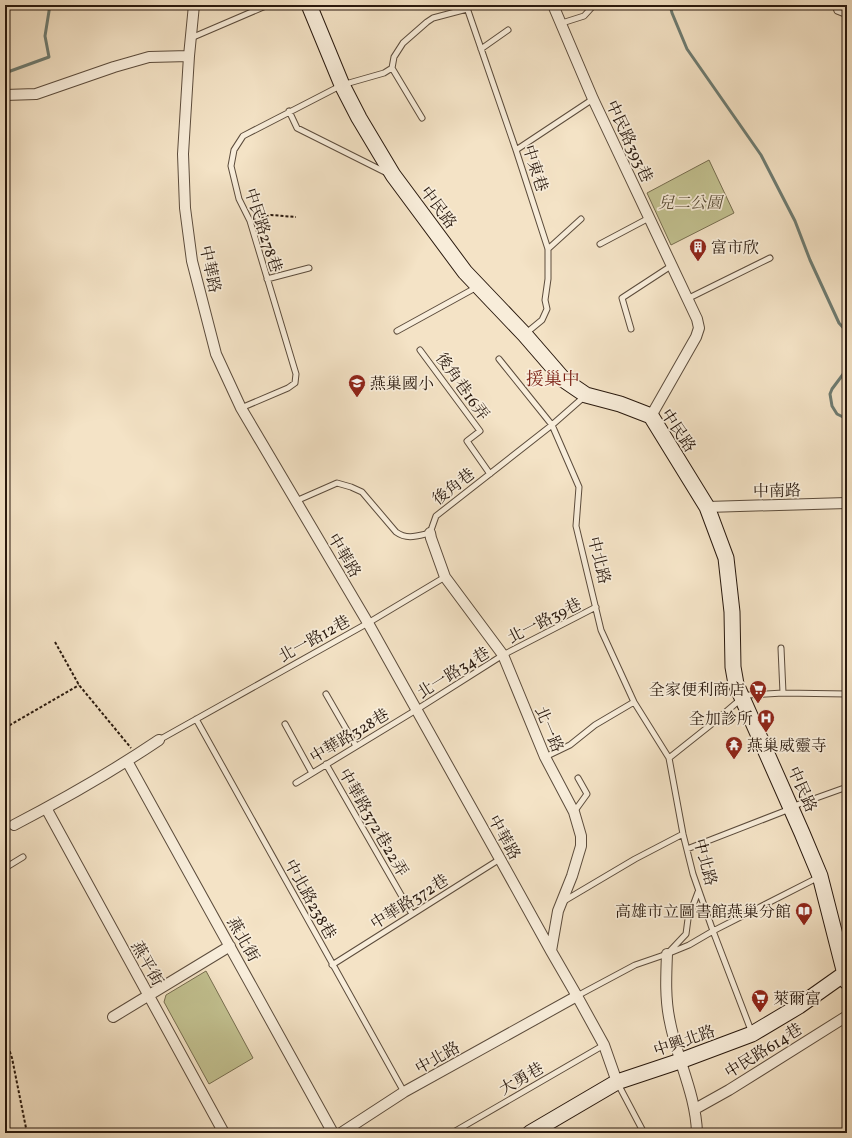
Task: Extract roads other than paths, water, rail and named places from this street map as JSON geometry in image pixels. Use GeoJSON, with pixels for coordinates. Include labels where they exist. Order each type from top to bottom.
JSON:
{"type":"FeatureCollection","features":[{"type":"Feature","properties":{"kind":"street","name":"中華路"},"geometry":{"type":"LineString","coordinates":[[194,5],[192,38],[189,56],[183,154],[185,208],[192,261],[216,354],[241,408],[368,623],[577,996],[604,1046],[617,1082]]}},
{"type":"Feature","properties":{"kind":"street","name":"中民路"},"geometry":{"type":"LineString","coordinates":[[309,5],[342,85],[359,118],[393,175],[465,272],[525,335],[564,380],[586,395],[620,404],[651,416],[707,507],[726,558],[732,612],[733,668],[736,684],[820,876],[846,975]]}},
{"type":"Feature","properties":{"kind":"street","name":"中民路393巷"},"geometry":{"type":"LineString","coordinates":[[554,5],[593,99],[697,319],[699,328],[696,337],[651,416]]}},
{"type":"Feature","properties":{"kind":"street"},"geometry":{"type":"LineString","coordinates":[[5,94],[36,94],[114,67],[149,57],[189,56]]}},
{"type":"Feature","properties":{"kind":"street","name":"中南路"},"geometry":{"type":"LineString","coordinates":[[707,507],[847,504]]}},
{"type":"Feature","properties":{"kind":"street","name":"北一路"},"geometry":{"type":"LineString","coordinates":[[430,533],[444,577],[503,655],[545,757],[574,812],[581,836],[581,846],[572,876],[558,911],[551,951]]}},
{"type":"Feature","properties":{"kind":"street"},"geometry":{"type":"LineString","coordinates":[[14,825],[127,761],[159,740]]}},
{"type":"Feature","properties":{"kind":"street","name":"燕北街"},"geometry":{"type":"LineString","coordinates":[[127,761],[333,1133]]}},
{"type":"Feature","properties":{"kind":"street","name":"燕平街"},"geometry":{"type":"LineString","coordinates":[[46,808],[224,1133]]}},
{"type":"Feature","properties":{"kind":"street"},"geometry":{"type":"LineString","coordinates":[[113,1017],[230,946]]}},
{"type":"Feature","properties":{"kind":"street"},"geometry":{"type":"LineString","coordinates":[[667,954],[666,1002],[680,1061],[695,1109],[697,1133]]}},
{"type":"Feature","properties":{"kind":"street","name":"中興北路"},"geometry":{"type":"LineString","coordinates":[[535,1132],[617,1082],[680,1061],[752,1034],[799,1006],[846,975]]}},
{"type":"Feature","properties":{"kind":"street","name":"中北路"},"geometry":{"type":"LineString","coordinates":[[340,1133],[404,1092],[577,996]]}},
{"type":"Feature","properties":{"kind":"street","name":"中民路614巷"},"geometry":{"type":"LineString","coordinates":[[695,1109],[729,1090],[847,1016]]}},
{"type":"Feature","properties":{"kind":"lane"},"geometry":{"type":"LineString","coordinates":[[192,38],[268,5]]}},
{"type":"Feature","properties":{"kind":"lane"},"geometry":{"type":"LineString","coordinates":[[562,23],[584,16],[594,5]]}},
{"type":"Feature","properties":{"kind":"lane"},"geometry":{"type":"LineString","coordinates":[[835,5],[837,11],[847,14]]}},
{"type":"Feature","properties":{"kind":"lane"},"geometry":{"type":"LineString","coordinates":[[422,118],[392,68],[394,57],[404,43],[427,22],[433,18],[467,7]]}},
{"type":"Feature","properties":{"kind":"lane","name":"中東巷"},"geometry":{"type":"LineString","coordinates":[[467,7],[548,249],[548,279],[545,300],[547,309],[542,320],[525,335]]}},
{"type":"Feature","properties":{"kind":"lane"},"geometry":{"type":"LineString","coordinates":[[481,49],[508,30]]}},
{"type":"Feature","properties":{"kind":"lane","name":"中民路278巷"},"geometry":{"type":"LineString","coordinates":[[241,408],[288,388],[295,383],[296,374],[250,221],[239,200],[231,166],[234,150],[243,136],[289,111],[342,85],[384,73],[392,68]]}},
{"type":"Feature","properties":{"kind":"lane"},"geometry":{"type":"LineString","coordinates":[[516,150],[593,99]]}},
{"type":"Feature","properties":{"kind":"lane"},"geometry":{"type":"LineString","coordinates":[[289,111],[297,128],[393,175]]}},
{"type":"Feature","properties":{"kind":"lane"},"geometry":{"type":"LineString","coordinates":[[600,244],[649,218]]}},
{"type":"Feature","properties":{"kind":"lane"},"geometry":{"type":"LineString","coordinates":[[548,249],[581,219]]}},
{"type":"Feature","properties":{"kind":"lane"},"geometry":{"type":"LineString","coordinates":[[687,299],[770,258]]}},
{"type":"Feature","properties":{"kind":"lane"},"geometry":{"type":"LineString","coordinates":[[631,329],[622,298],[671,266]]}},
{"type":"Feature","properties":{"kind":"lane"},"geometry":{"type":"LineString","coordinates":[[267,279],[309,268]]}},
{"type":"Feature","properties":{"kind":"lane"},"geometry":{"type":"LineString","coordinates":[[397,331],[478,286]]}},
{"type":"Feature","properties":{"kind":"lane","name":"後角巷16弄"},"geometry":{"type":"LineString","coordinates":[[420,350],[480,431],[467,441],[490,474]]}},
{"type":"Feature","properties":{"kind":"lane","name":"中北路"},"geometry":{"type":"LineString","coordinates":[[499,359],[552,425],[579,487],[576,526],[601,630],[634,702],[669,758],[687,849],[698,892],[713,931],[667,954],[635,965],[577,996]]}},
{"type":"Feature","properties":{"kind":"lane","name":"後角巷"},"geometry":{"type":"LineString","coordinates":[[430,533],[436,516],[552,425],[586,395]]}},
{"type":"Feature","properties":{"kind":"lane"},"geometry":{"type":"LineString","coordinates":[[296,501],[337,483],[362,492],[396,532],[402,536],[410,537],[430,533]]}},
{"type":"Feature","properties":{"kind":"lane","name":"北一路12巷"},"geometry":{"type":"LineString","coordinates":[[159,740],[368,623],[444,577]]}},
{"type":"Feature","properties":{"kind":"lane","name":"北一路39巷"},"geometry":{"type":"LineString","coordinates":[[503,655],[596,607]]}},
{"type":"Feature","properties":{"kind":"lane"},"geometry":{"type":"LineString","coordinates":[[781,648],[783,693]]}},
{"type":"Feature","properties":{"kind":"lane","name":"北一路34巷"},"geometry":{"type":"LineString","coordinates":[[416,710],[503,655]]}},
{"type":"Feature","properties":{"kind":"lane"},"geometry":{"type":"LineString","coordinates":[[326,694],[356,746]]}},
{"type":"Feature","properties":{"kind":"lane"},"geometry":{"type":"LineString","coordinates":[[669,758],[742,698],[749,694],[847,694]]}},
{"type":"Feature","properties":{"kind":"lane"},"geometry":{"type":"LineString","coordinates":[[545,757],[570,745],[595,725],[634,702]]}},
{"type":"Feature","properties":{"kind":"lane","name":"中華路328巷"},"geometry":{"type":"LineString","coordinates":[[296,783],[416,710]]}},
{"type":"Feature","properties":{"kind":"lane","name":"中北路238巷"},"geometry":{"type":"LineString","coordinates":[[196,719],[404,1092]]}},
{"type":"Feature","properties":{"kind":"lane"},"geometry":{"type":"LineString","coordinates":[[285,724],[312,773]]}},
{"type":"Feature","properties":{"kind":"lane","name":"中華路372巷22弄"},"geometry":{"type":"LineString","coordinates":[[326,764],[412,914]]}},
{"type":"Feature","properties":{"kind":"lane"},"geometry":{"type":"LineString","coordinates":[[574,812],[587,794],[578,778]]}},
{"type":"Feature","properties":{"kind":"lane"},"geometry":{"type":"LineString","coordinates":[[687,849],[847,787]]}},
{"type":"Feature","properties":{"kind":"lane"},"geometry":{"type":"LineString","coordinates":[[561,902],[635,859],[684,834]]}},
{"type":"Feature","properties":{"kind":"lane"},"geometry":{"type":"LineString","coordinates":[[5,868],[23,857]]}},
{"type":"Feature","properties":{"kind":"lane","name":"中華路372巷"},"geometry":{"type":"LineString","coordinates":[[332,965],[500,859]]}},
{"type":"Feature","properties":{"kind":"lane"},"geometry":{"type":"LineString","coordinates":[[752,1034],[713,931],[820,876]]}},
{"type":"Feature","properties":{"kind":"lane"},"geometry":{"type":"LineString","coordinates":[[667,954],[686,934],[688,919],[698,892]]}},
{"type":"Feature","properties":{"kind":"lane","name":"大勇巷"},"geometry":{"type":"LineString","coordinates":[[452,1133],[604,1046]]}},
{"type":"Feature","properties":{"kind":"lane"},"geometry":{"type":"LineString","coordinates":[[617,1082],[644,1133]]}},
{"type":"Feature","properties":{"kind":"waterway"},"geometry":{"type":"LineString","coordinates":[[5,73],[49,57],[45,36],[50,5]]}},
{"type":"Feature","properties":{"kind":"waterway"},"geometry":{"type":"LineString","coordinates":[[670,5],[687,49],[761,155],[795,221],[810,260],[839,323],[847,332]]}},
{"type":"Feature","properties":{"kind":"waterway"},"geometry":{"type":"LineString","coordinates":[[847,369],[830,394],[832,406],[837,414],[847,419]]}},
{"type":"Feature","properties":{"kind":"place","name":"富市欣"},"geometry":{"type":"Point","coordinates":[698,262]}},
{"type":"Feature","properties":{"kind":"place","name":"燕巢國小"},"geometry":{"type":"Point","coordinates":[357,398]}},
{"type":"Feature","properties":{"kind":"place","name":"全家便利商店"},"geometry":{"type":"Point","coordinates":[758,704]}},
{"type":"Feature","properties":{"kind":"place","name":"全加診所"},"geometry":{"type":"Point","coordinates":[766,733]}},
{"type":"Feature","properties":{"kind":"place","name":"燕巢威靈寺"},"geometry":{"type":"Point","coordinates":[734,760]}},
{"type":"Feature","properties":{"kind":"place","name":"高雄市立圖書館燕巢分館"},"geometry":{"type":"Point","coordinates":[804,926]}},
{"type":"Feature","properties":{"kind":"place","name":"萊爾富"},"geometry":{"type":"Point","coordinates":[760,1013]}},
{"type":"Feature","properties":{"kind":"district","name":"援巢中"},"geometry":{"type":"Point","coordinates":[553,379]}},
{"type":"Feature","properties":{"kind":"park label","name":"兒二公園"},"geometry":{"type":"Point","coordinates":[690,202]}}]}
